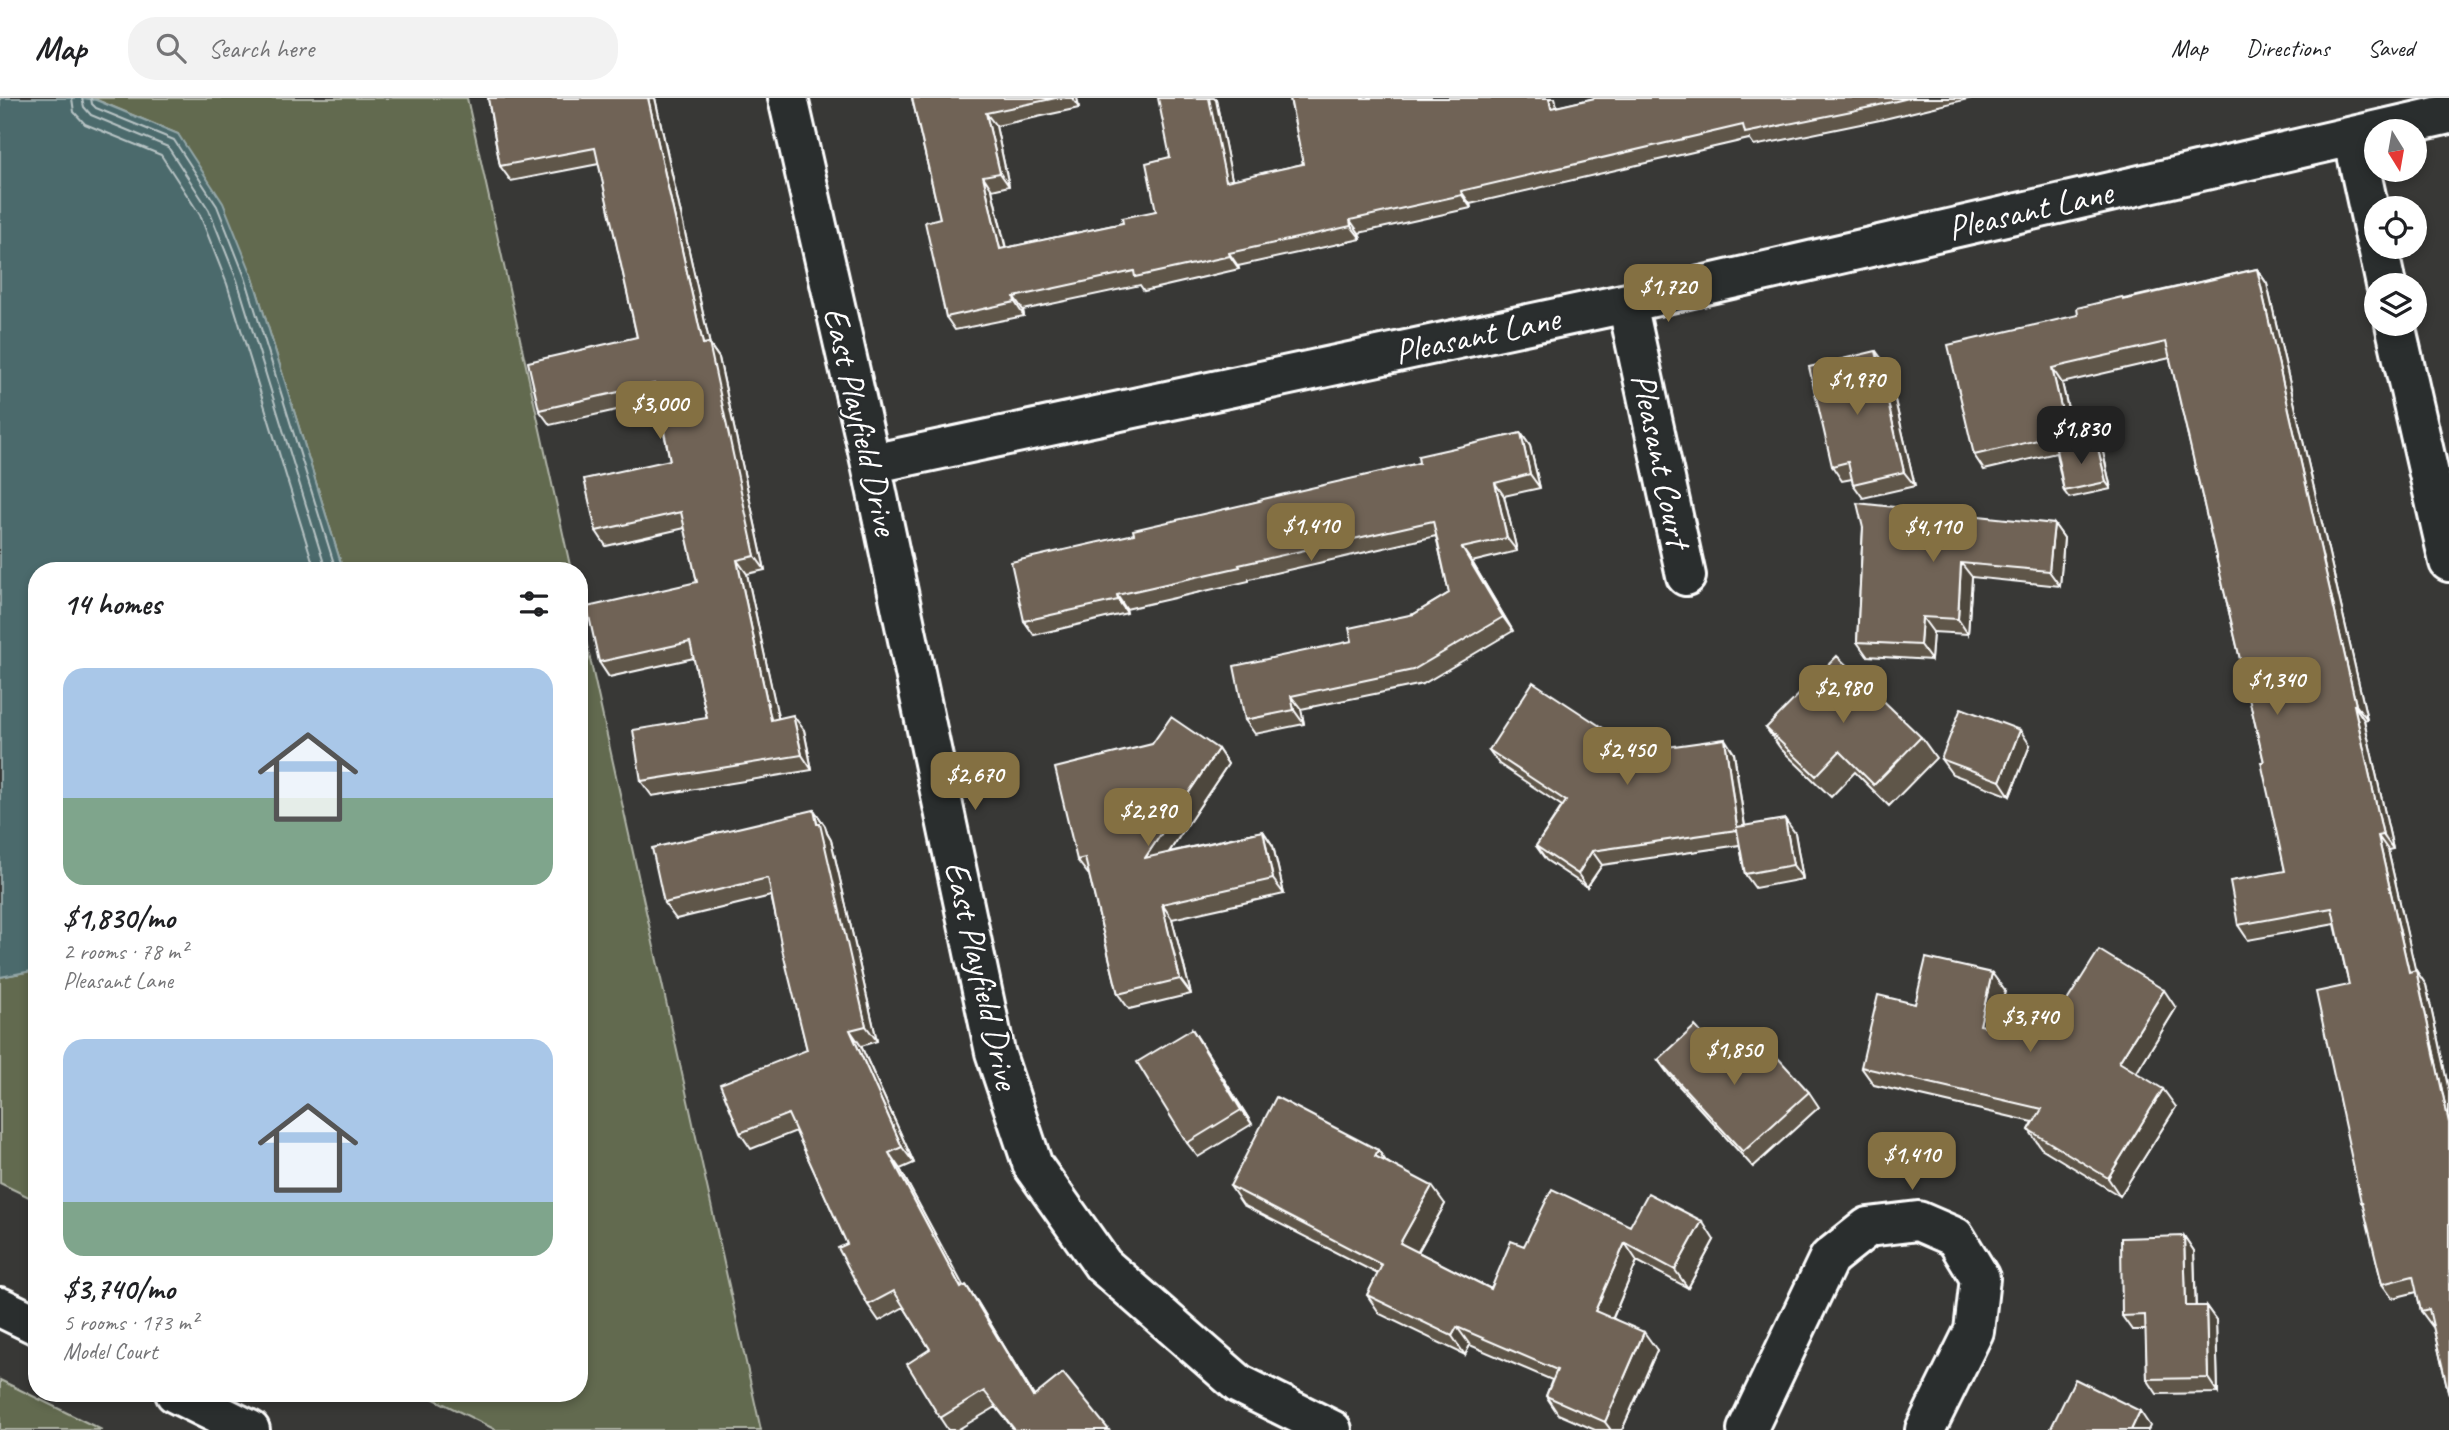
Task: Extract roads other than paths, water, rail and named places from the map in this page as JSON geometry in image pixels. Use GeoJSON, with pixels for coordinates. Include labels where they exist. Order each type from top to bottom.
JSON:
{"type":"FeatureCollection","features":[{"type":"Feature","properties":{"kind":"street","name":"East Playfield Drive"},"geometry":{"type":"LineString","coordinates":[[788,98],[871,464],[995,1052],[1033,1166],[1103,1265],[1239,1384],[1332,1430]]}},
{"type":"Feature","properties":{"kind":"street","name":"Pleasant Lane"},"geometry":{"type":"LineString","coordinates":[[871,464],[1627,303],[2449,114]]}},
{"type":"Feature","properties":{"kind":"street"},"geometry":{"type":"LineString","coordinates":[[2353,136],[2366,196]]}},
{"type":"Feature","properties":{"kind":"street","name":"Pleasant Court"},"geometry":{"type":"LineString","coordinates":[[1627,303],[1686,576]]}},
{"type":"Feature","properties":{"kind":"street"},"geometry":{"type":"LineString","coordinates":[[2398,336],[2449,562]]}},
{"type":"Feature","properties":{"kind":"street"},"geometry":{"type":"LineString","coordinates":[[1746,1430],[1829,1258],[1868,1227],[1918,1221],[1955,1237],[1980,1278],[1974,1331],[1925,1430]]}},
{"type":"Feature","properties":{"kind":"street"},"geometry":{"type":"LineString","coordinates":[[0,1307],[28,1321]]}},
{"type":"Feature","properties":{"kind":"street"},"geometry":{"type":"LineString","coordinates":[[193,1402],[250,1430]]}},
{"type":"Feature","properties":{"kind":"water"},"geometry":{"type":"Polygon","coordinates":[[[0,98],[83,98],[96,100],[178,134],[223,203],[252,275],[341,562],[28,562],[28,972],[0,977],[0,98]]]}}]}
